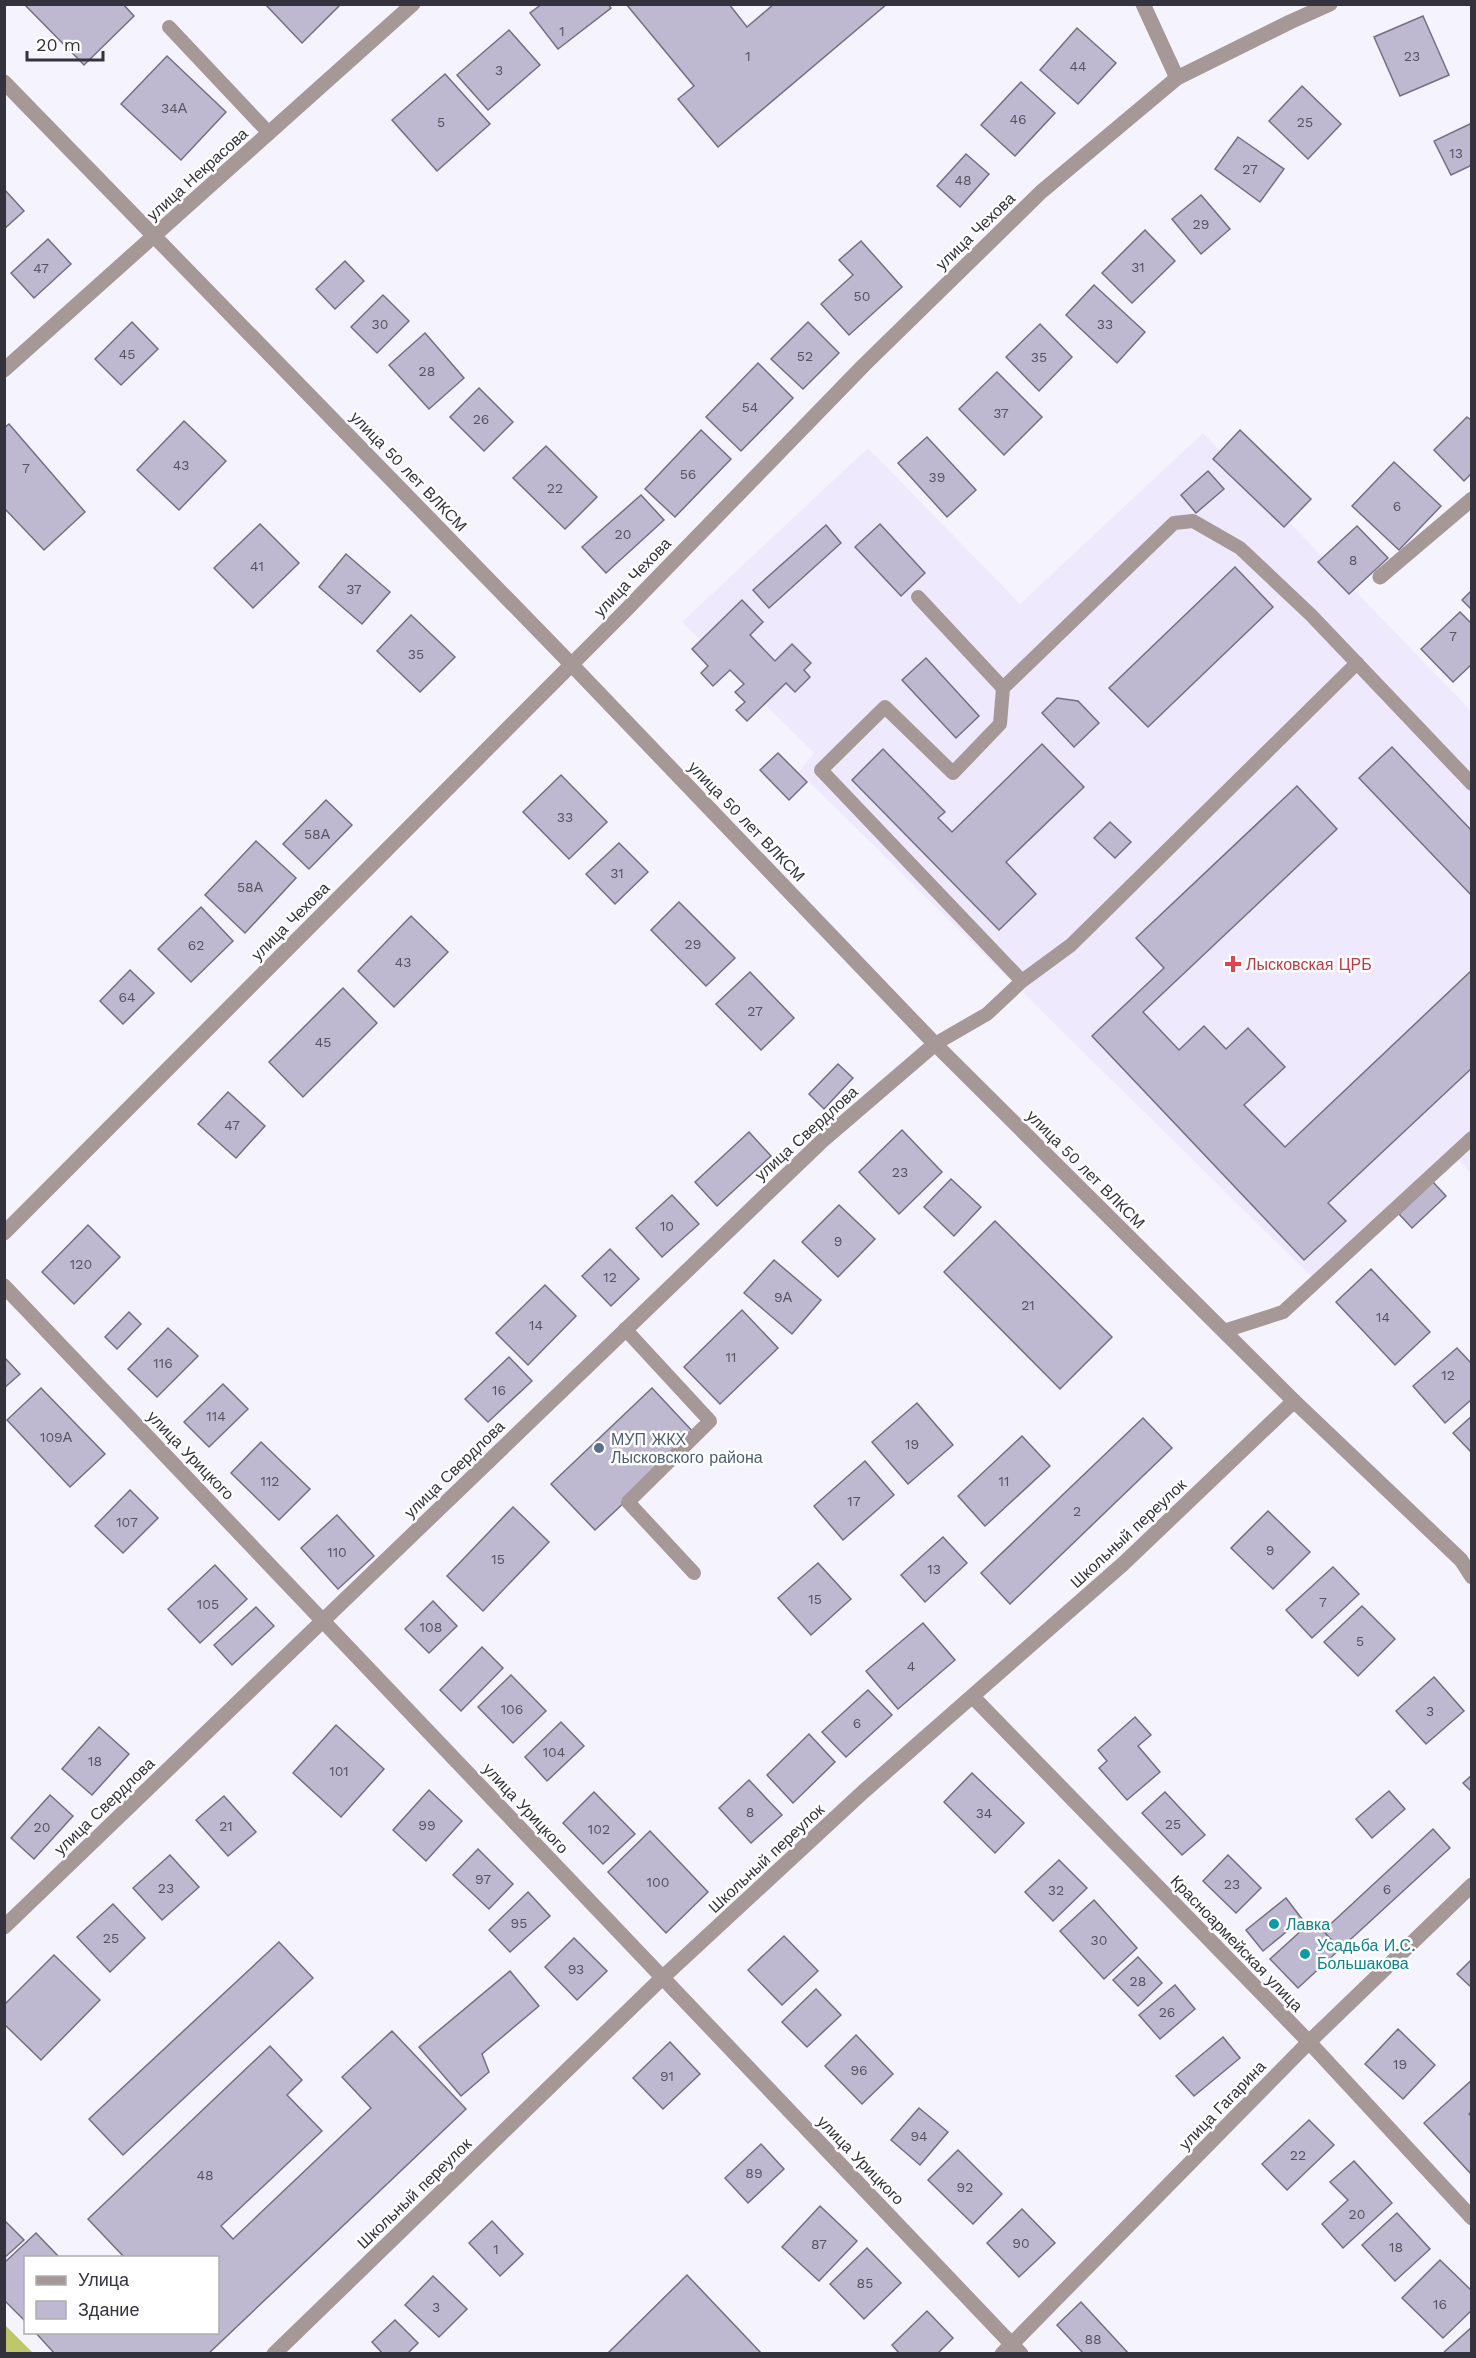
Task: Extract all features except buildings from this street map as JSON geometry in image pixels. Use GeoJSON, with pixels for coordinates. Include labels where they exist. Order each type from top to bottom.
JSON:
{"type":"FeatureCollection","features":[{"type":"Feature","properties":{"kind":"street","name":"улица Некрасова"},"geometry":{"type":"LineString","coordinates":[[4,370],[413,4]]}},
{"type":"Feature","properties":{"kind":"street"},"geometry":{"type":"LineString","coordinates":[[1143,4],[1177,78]]}},
{"type":"Feature","properties":{"kind":"street","name":"улица Чехова"},"geometry":{"type":"LineString","coordinates":[[4,1233],[571,664],[864,365],[1041,192],[1177,78],[1330,4]]}},
{"type":"Feature","properties":{"kind":"street","name":"улица 50 лет ВЛКСМ"},"geometry":{"type":"LineString","coordinates":[[4,82],[571,664],[934,1044],[1294,1401],[1461,1560],[1472,1577]]}},
{"type":"Feature","properties":{"kind":"street"},"geometry":{"type":"LineString","coordinates":[[1380,577],[1472,499]]}},
{"type":"Feature","properties":{"kind":"street","name":"улица Свердлова"},"geometry":{"type":"LineString","coordinates":[[4,1927],[822,1141],[934,1044]]}},
{"type":"Feature","properties":{"kind":"street","name":"улица Урицкого"},"geometry":{"type":"LineString","coordinates":[[4,1286],[323,1619],[1012,2350]]}},
{"type":"Feature","properties":{"kind":"street","name":"Школьный переулок"},"geometry":{"type":"LineString","coordinates":[[274,2354],[662,1978],[863,1792],[1123,1564],[1294,1401]]}},
{"type":"Feature","properties":{"kind":"street","name":"Красноармейская улица"},"geometry":{"type":"LineString","coordinates":[[973,1697],[1309,2042],[1472,2218]]}},
{"type":"Feature","properties":{"kind":"street","name":"улица Гагарина"},"geometry":{"type":"LineString","coordinates":[[1012,2350],[1309,2042],[1472,1885]]}},
{"type":"Feature","properties":{"kind":"lane"},"geometry":{"type":"LineString","coordinates":[[169,27],[269,133]]}},
{"type":"Feature","properties":{"kind":"lane"},"geometry":{"type":"LineString","coordinates":[[1022,981],[821,770],[885,708],[953,773],[1000,724],[1003,688],[1174,523],[1192,521],[1240,548],[1311,615],[1472,784]]}},
{"type":"Feature","properties":{"kind":"lane"},"geometry":{"type":"LineString","coordinates":[[918,597],[1003,688]]}},
{"type":"Feature","properties":{"kind":"lane"},"geometry":{"type":"LineString","coordinates":[[934,1044],[987,1014],[1022,981],[1071,945],[1357,663]]}},
{"type":"Feature","properties":{"kind":"lane"},"geometry":{"type":"LineString","coordinates":[[1224,1331],[1283,1312],[1472,1138]]}},
{"type":"Feature","properties":{"kind":"lane"},"geometry":{"type":"LineString","coordinates":[[625,1329],[710,1421],[628,1502],[694,1573]]}},
{"type":"Feature","properties":{"kind":"shaded area","name":"Лысковская ЦРБ"},"geometry":{"type":"Polygon","coordinates":[[[1203,433],[1471,711],[1471,1173],[1455,1157],[1320,1285],[799,772],[814,753],[682,622],[868,448],[1020,604],[1203,433]]]}},
{"type":"Feature","properties":{"kind":"green space"},"geometry":{"type":"Polygon","coordinates":[[[5,2325],[33,2353],[5,2353],[5,2325]]]}},
{"type":"Feature","properties":{"kind":"place","name":"Лысковская ЦРБ"},"geometry":{"type":"Point","coordinates":[1233,964]}},
{"type":"Feature","properties":{"kind":"place","name":"МУП ЖКХ Лысковского района"},"geometry":{"type":"Point","coordinates":[599,1448]}},
{"type":"Feature","properties":{"kind":"place","name":"Лавка"},"geometry":{"type":"Point","coordinates":[1274,1924]}},
{"type":"Feature","properties":{"kind":"place","name":"Усадьба И.С. Большакова"},"geometry":{"type":"Point","coordinates":[1305,1954]}}]}
